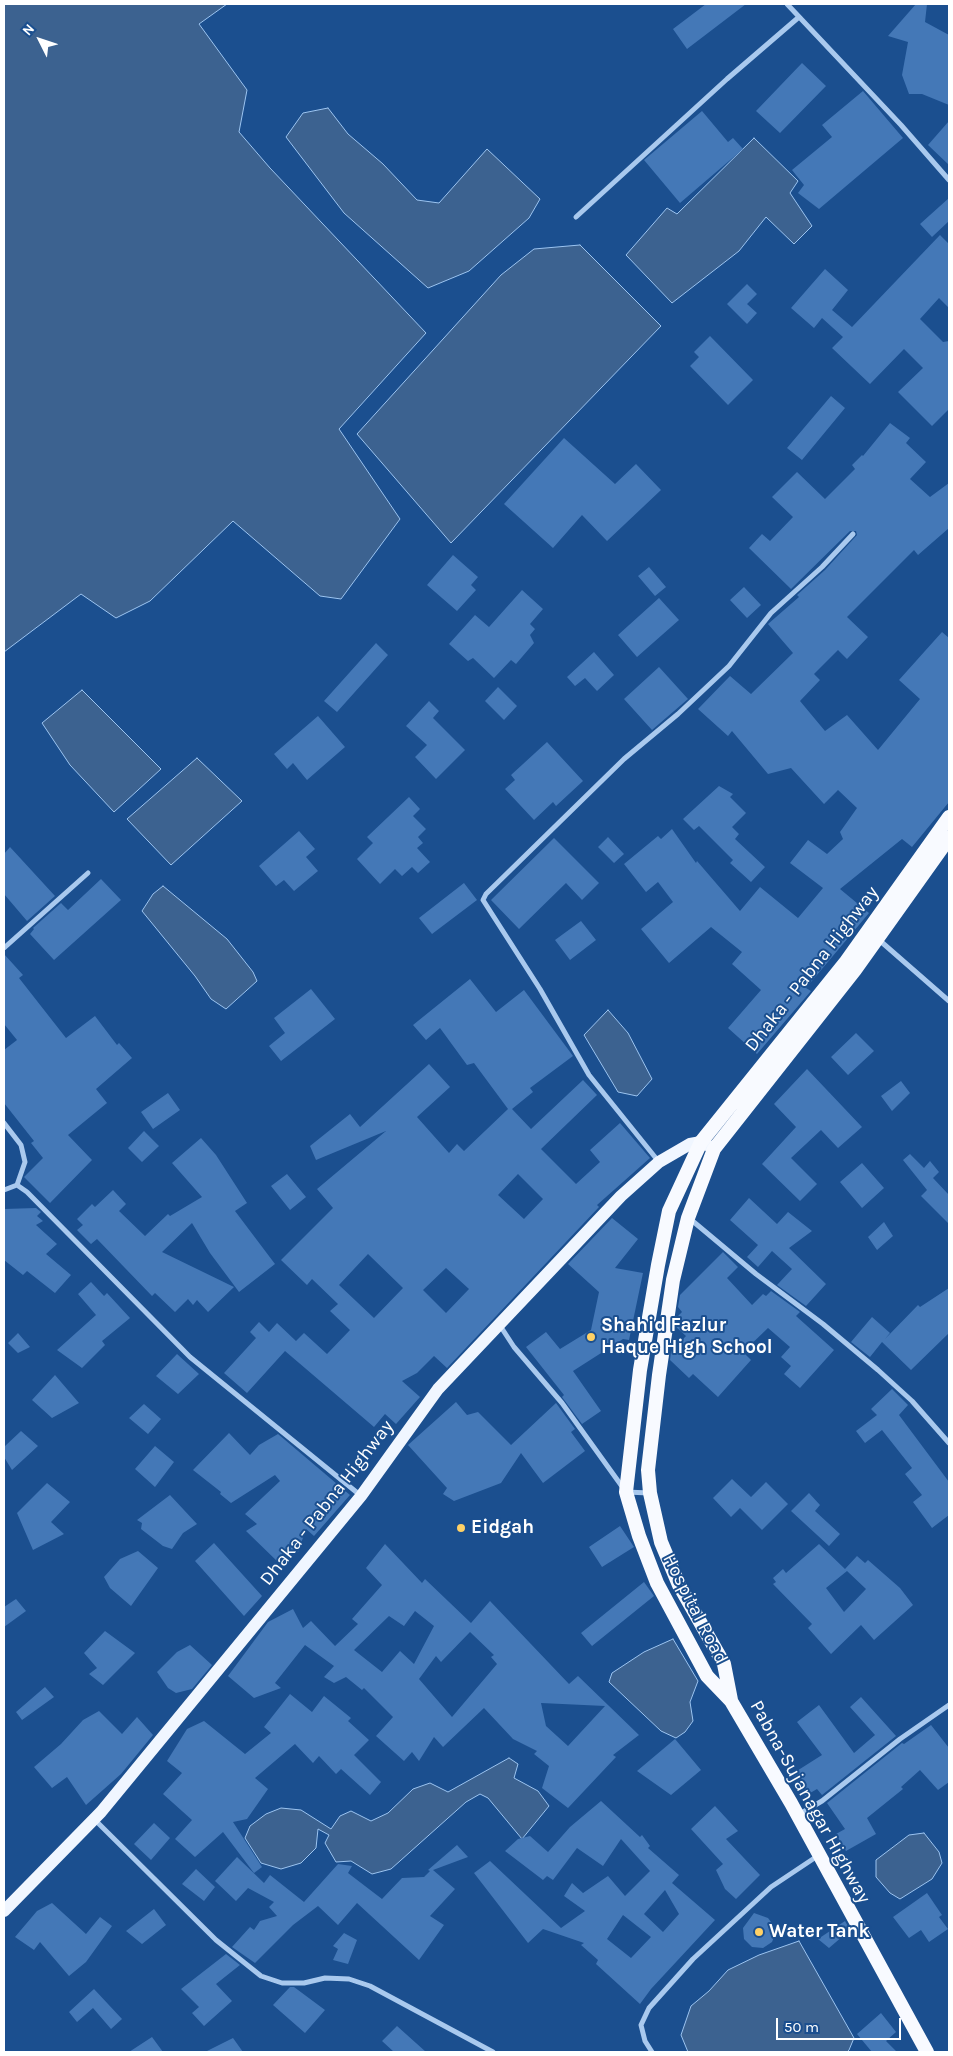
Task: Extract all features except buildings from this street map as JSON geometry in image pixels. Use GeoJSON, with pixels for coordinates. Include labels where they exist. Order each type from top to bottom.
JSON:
{"type":"FeatureCollection","features":[{"type":"Feature","properties":{"kind":"highway","name":"Dhaka - Pabna Highway"},"geometry":{"type":"LineString","coordinates":[[700,1142],[845,963],[949,817]]}},
{"type":"Feature","properties":{"kind":"highway","name":"Dhaka - Pabna Highway"},"geometry":{"type":"LineString","coordinates":[[714,1149],[878,938],[948,842]]}},
{"type":"Feature","properties":{"kind":"highway","name":"Hospital Road"},"geometry":{"type":"LineString","coordinates":[[700,1142],[670,1211],[658,1265],[640,1370],[626,1492],[639,1536],[657,1583],[707,1676],[731,1701]]}},
{"type":"Feature","properties":{"kind":"highway","name":"Hospital Road"},"geometry":{"type":"LineString","coordinates":[[714,1149],[688,1218],[673,1280],[648,1470],[650,1493],[661,1542],[679,1585],[724,1664],[731,1701]]}},
{"type":"Feature","properties":{"kind":"highway","name":"Pabna-Sujanagar Highway"},"geometry":{"type":"LineString","coordinates":[[731,1701],[797,1815],[927,2052]]}},
{"type":"Feature","properties":{"kind":"main road","name":"Dhaka - Pabna Highway"},"geometry":{"type":"LineString","coordinates":[[4,1911],[94,1818],[360,1496],[438,1389],[621,1196],[660,1162],[690,1144],[700,1142]]}},
{"type":"Feature","properties":{"kind":"main road"},"geometry":{"type":"LineString","coordinates":[[700,1142],[714,1149]]}},
{"type":"Feature","properties":{"kind":"street"},"geometry":{"type":"LineString","coordinates":[[787,4],[902,125],[949,180]]}},
{"type":"Feature","properties":{"kind":"street"},"geometry":{"type":"LineString","coordinates":[[576,217],[727,78],[799,17]]}},
{"type":"Feature","properties":{"kind":"street"},"geometry":{"type":"LineString","coordinates":[[660,1162],[589,1075],[540,989],[483,900],[486,894],[624,759],[678,714],[729,666],[771,613],[822,567],[853,534]]}},
{"type":"Feature","properties":{"kind":"street"},"geometry":{"type":"LineString","coordinates":[[4,948],[88,873]]}},
{"type":"Feature","properties":{"kind":"street"},"geometry":{"type":"LineString","coordinates":[[878,938],[949,1001]]}},
{"type":"Feature","properties":{"kind":"street"},"geometry":{"type":"LineString","coordinates":[[4,1123],[21,1145],[25,1162],[17,1185],[4,1190]]}},
{"type":"Feature","properties":{"kind":"street"},"geometry":{"type":"LineString","coordinates":[[17,1185],[27,1192],[190,1357],[360,1496]]}},
{"type":"Feature","properties":{"kind":"street"},"geometry":{"type":"LineString","coordinates":[[688,1218],[756,1274],[823,1324],[878,1370],[912,1401],[949,1443]]}},
{"type":"Feature","properties":{"kind":"street"},"geometry":{"type":"LineString","coordinates":[[499,1324],[514,1347],[562,1403],[626,1492],[650,1493]]}},
{"type":"Feature","properties":{"kind":"street"},"geometry":{"type":"LineString","coordinates":[[797,1815],[822,1801],[900,1739],[949,1706]]}},
{"type":"Feature","properties":{"kind":"street"},"geometry":{"type":"LineString","coordinates":[[94,1818],[216,1940],[261,1976],[282,1983],[304,1983],[326,1978],[349,1979],[370,1986],[493,2052]]}},
{"type":"Feature","properties":{"kind":"street"},"geometry":{"type":"LineString","coordinates":[[652,2052],[645,2041],[641,2025],[649,2008],[693,1959],[772,1887],[819,1855]]}},
{"type":"Feature","properties":{"kind":"water"},"geometry":{"type":"Polygon","coordinates":[[[4,4],[227,4],[199,24],[247,90],[239,132],[270,168],[426,333],[339,429],[400,519],[341,599],[320,596],[233,521],[150,601],[116,618],[81,594],[4,652],[4,4]]]}},
{"type":"Feature","properties":{"kind":"water"},"geometry":{"type":"Polygon","coordinates":[[[328,108],[348,134],[383,164],[417,200],[439,203],[487,149],[540,199],[529,218],[469,271],[428,288],[344,213],[286,137],[303,113],[328,108]]]}},
{"type":"Feature","properties":{"kind":"water"},"geometry":{"type":"Polygon","coordinates":[[[754,138],[798,181],[790,193],[812,226],[794,244],[766,217],[739,251],[672,303],[626,255],[667,208],[677,214],[754,138]]]}},
{"type":"Feature","properties":{"kind":"water"},"geometry":{"type":"Polygon","coordinates":[[[580,245],[661,326],[451,543],[357,434],[501,275],[534,249],[580,245]]]}},
{"type":"Feature","properties":{"kind":"water"},"geometry":{"type":"Polygon","coordinates":[[[82,690],[161,769],[114,812],[70,765],[42,723],[82,690]]]}},
{"type":"Feature","properties":{"kind":"water"},"geometry":{"type":"Polygon","coordinates":[[[197,758],[242,801],[171,865],[127,819],[197,758]]]}},
{"type":"Feature","properties":{"kind":"water"},"geometry":{"type":"Polygon","coordinates":[[[163,886],[227,939],[253,972],[257,981],[226,1009],[211,999],[195,976],[142,911],[153,894],[163,886]]]}},
{"type":"Feature","properties":{"kind":"water"},"geometry":{"type":"Polygon","coordinates":[[[608,1010],[628,1033],[652,1079],[637,1096],[618,1092],[584,1035],[608,1010]]]}},
{"type":"Feature","properties":{"kind":"water"},"geometry":{"type":"Polygon","coordinates":[[[673,1639],[698,1681],[690,1702],[693,1721],[685,1732],[676,1738],[661,1731],[609,1682],[612,1673],[644,1652],[673,1639]]]}},
{"type":"Feature","properties":{"kind":"water"},"geometry":{"type":"Polygon","coordinates":[[[509,1758],[518,1764],[514,1778],[538,1791],[549,1806],[522,1839],[488,1798],[480,1794],[466,1802],[391,1869],[372,1874],[351,1861],[336,1862],[325,1843],[329,1835],[318,1829],[316,1848],[301,1863],[281,1869],[261,1863],[245,1838],[250,1826],[266,1814],[281,1808],[301,1810],[331,1829],[340,1816],[351,1811],[371,1821],[388,1813],[413,1789],[430,1783],[448,1792],[509,1758]]]}},
{"type":"Feature","properties":{"kind":"water"},"geometry":{"type":"Polygon","coordinates":[[[924,1833],[939,1852],[942,1863],[932,1879],[900,1899],[890,1893],[876,1877],[876,1860],[909,1835],[924,1833]]]}},
{"type":"Feature","properties":{"kind":"water"},"geometry":{"type":"Polygon","coordinates":[[[799,1941],[854,2038],[847,2052],[688,2052],[681,2035],[691,2006],[709,1991],[728,1970],[759,1955],[799,1941]]]}},
{"type":"Feature","properties":{"kind":"place","name":"Shahid Fazlur Haque High School"},"geometry":{"type":"Point","coordinates":[591,1337]}},
{"type":"Feature","properties":{"kind":"place","name":"Eidgah"},"geometry":{"type":"Point","coordinates":[461,1528]}},
{"type":"Feature","properties":{"kind":"place","name":"Water Tank"},"geometry":{"type":"Point","coordinates":[759,1932]}}]}
